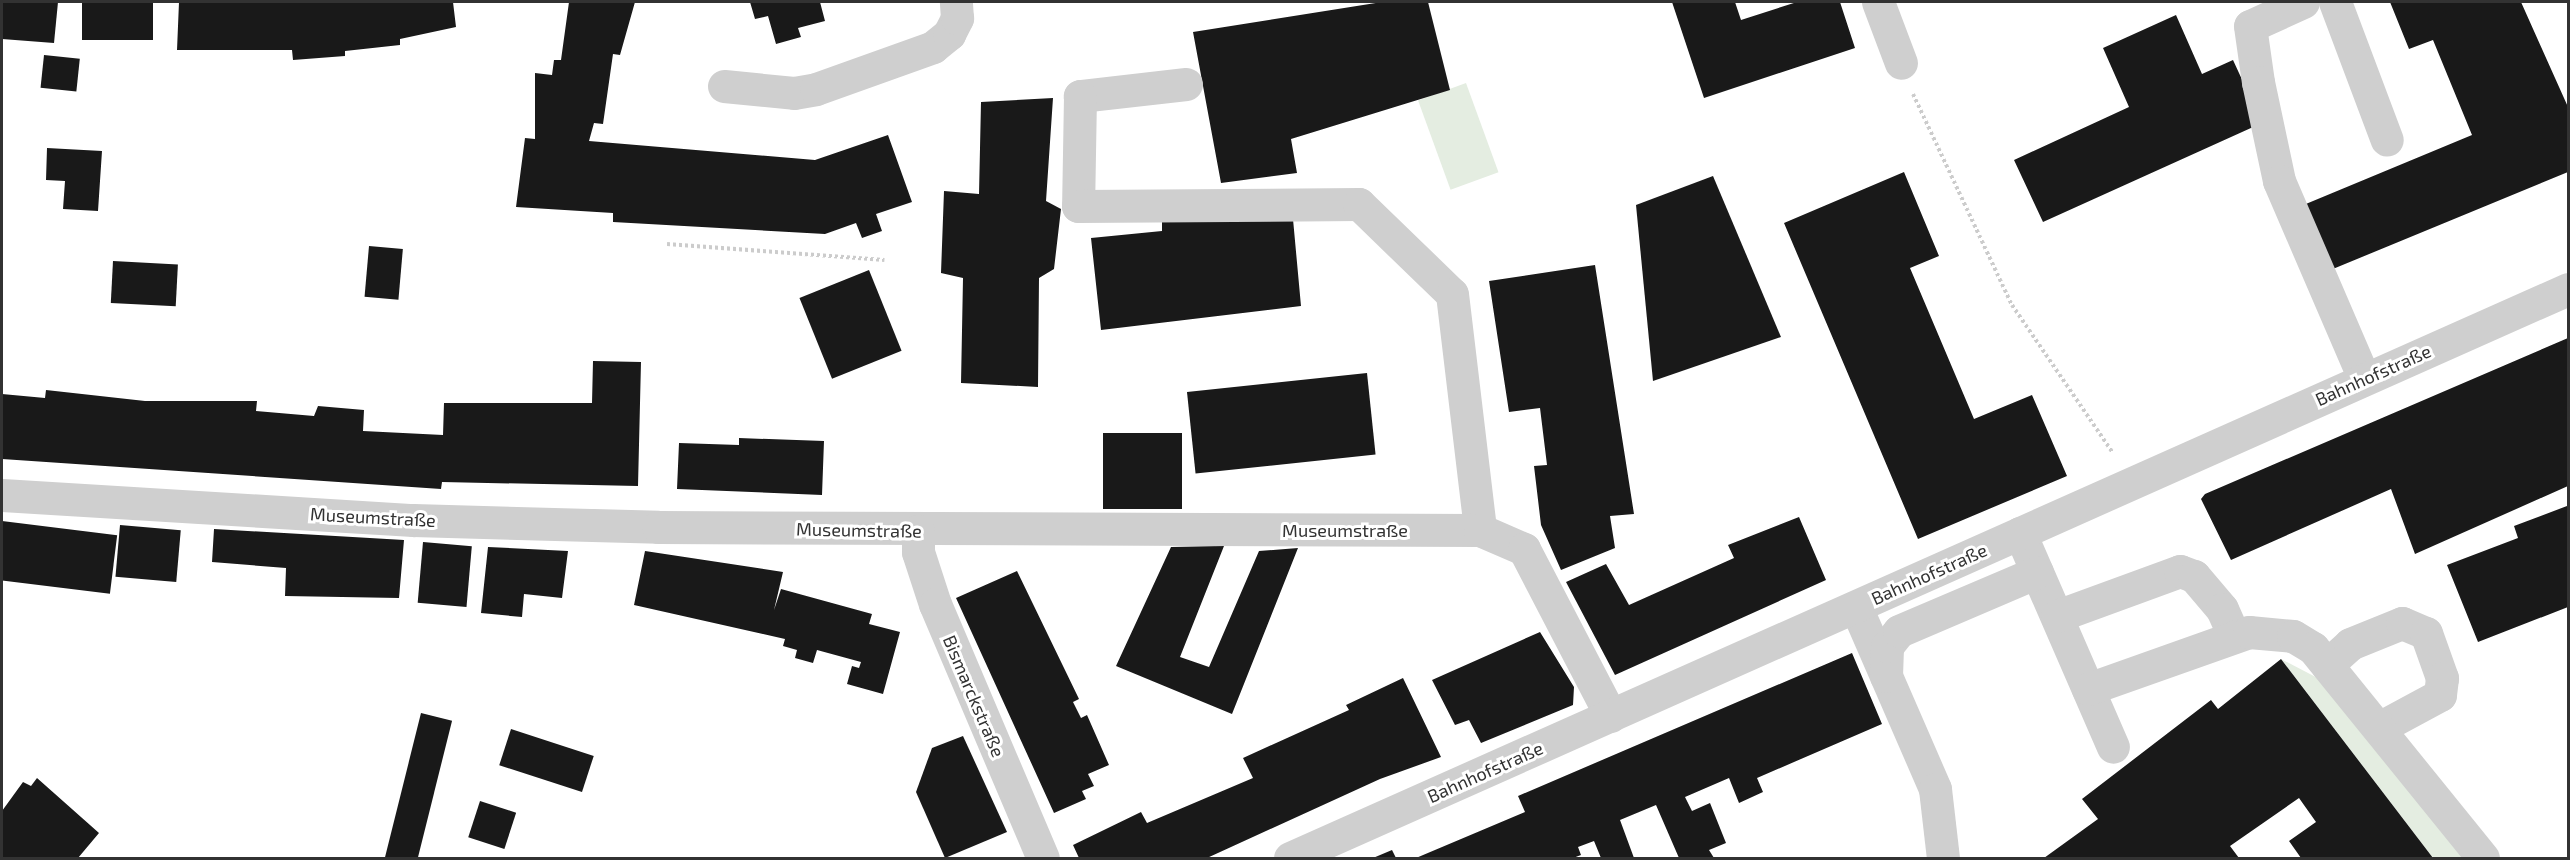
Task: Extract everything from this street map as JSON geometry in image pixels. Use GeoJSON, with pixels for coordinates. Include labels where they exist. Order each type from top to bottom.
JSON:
{"type":"FeatureCollection","features":[{"type":"Feature","properties":{"kind":"street"},"geometry":{"type":"LineString","coordinates":[[724,86],[816,89],[933,47],[949,34],[957,18],[956,2]]}},
{"type":"Feature","properties":{"kind":"street"},"geometry":{"type":"LineString","coordinates":[[1878,2],[1901,63]]}},
{"type":"Feature","properties":{"kind":"street"},"geometry":{"type":"LineString","coordinates":[[2303,2],[2250,26],[2258,81],[2279,181],[2364,378]]}},
{"type":"Feature","properties":{"kind":"street"},"geometry":{"type":"LineString","coordinates":[[2335,2],[2387,140]]}},
{"type":"Feature","properties":{"kind":"street"},"geometry":{"type":"LineString","coordinates":[[1186,84],[1080,96],[1078,206],[1359,204],[1452,294],[1480,530]]}},
{"type":"Feature","properties":{"kind":"street","name":"Bahnhofstraße"},"geometry":{"type":"LineString","coordinates":[[1290,858],[2568,289]]}},
{"type":"Feature","properties":{"kind":"street","name":"Museumstraße"},"geometry":{"type":"LineString","coordinates":[[2,495],[413,520],[918,531],[1480,530],[1524,549],[1611,716]]}},
{"type":"Feature","properties":{"kind":"street","name":"Bismarckstraße"},"geometry":{"type":"LineString","coordinates":[[918,531],[918,552],[935,604],[1043,858]]}},
{"type":"Feature","properties":{"kind":"street"},"geometry":{"type":"LineString","coordinates":[[2020,533],[2037,572],[2065,612],[2088,689],[2113,747]]}},
{"type":"Feature","properties":{"kind":"street"},"geometry":{"type":"LineString","coordinates":[[2065,612],[2172,570],[2187,572],[2222,609],[2234,636]]}},
{"type":"Feature","properties":{"kind":"street"},"geometry":{"type":"LineString","coordinates":[[1886,676],[1891,638],[1910,626],[2037,572]]}},
{"type":"Feature","properties":{"kind":"street"},"geometry":{"type":"LineString","coordinates":[[1894,590],[1910,626]]}},
{"type":"Feature","properties":{"kind":"street"},"geometry":{"type":"LineString","coordinates":[[1856,607],[1935,789],[1943,858]]}},
{"type":"Feature","properties":{"kind":"street"},"geometry":{"type":"LineString","coordinates":[[2327,664],[2350,644],[2402,623],[2426,633],[2442,678],[2440,695],[2379,728]]}},
{"type":"Feature","properties":{"kind":"street"},"geometry":{"type":"LineString","coordinates":[[2088,689],[2234,636],[2265,630],[2293,636],[2327,664],[2483,858]]}},
{"type":"Feature","properties":{"kind":"path"},"geometry":{"type":"LineString","coordinates":[[1901,63],[1931,142],[1984,253],[2012,305],[2110,446],[2125,485]]}},
{"type":"Feature","properties":{"kind":"path"},"geometry":{"type":"LineString","coordinates":[[667,244],[885,260]]}},
{"type":"Feature","properties":{"kind":"shaded area"},"geometry":{"type":"Polygon","coordinates":[[[1466,83],[1498,172],[1451,190],[1418,100],[1466,83]]]}},
{"type":"Feature","properties":{"kind":"shaded area"},"geometry":{"type":"Polygon","coordinates":[[[2281,659],[2331,685],[2468,858],[2433,858],[2281,659]]]}},
{"type":"Feature","properties":{"kind":"building"},"geometry":{"type":"Polygon","coordinates":[[[2,2],[58,2],[54,43],[2,39],[2,2]]]}},
{"type":"Feature","properties":{"kind":"building"},"geometry":{"type":"Polygon","coordinates":[[[82,2],[153,2],[153,40],[82,40],[82,2]]]}},
{"type":"Feature","properties":{"kind":"building"},"geometry":{"type":"Polygon","coordinates":[[[179,2],[453,2],[456,27],[400,39],[400,45],[345,51],[345,56],[293,60],[292,50],[177,50],[179,2]]]}},
{"type":"Feature","properties":{"kind":"building"},"geometry":{"type":"Polygon","coordinates":[[[569,2],[635,2],[620,55],[613,54],[603,124],[594,123],[589,141],[815,160],[888,135],[912,202],[876,214],[882,231],[862,238],[856,223],[825,234],[613,222],[613,213],[516,207],[525,138],[535,139],[535,73],[552,75],[554,60],[561,60],[569,2]]]}},
{"type":"Feature","properties":{"kind":"building"},"geometry":{"type":"Polygon","coordinates":[[[750,2],[820,2],[825,21],[798,28],[801,37],[776,44],[768,16],[755,19],[750,2]]]}},
{"type":"Feature","properties":{"kind":"building"},"geometry":{"type":"Polygon","coordinates":[[[1382,2],[1428,2],[1450,90],[1291,139],[1297,173],[1221,183],[1193,32],[1382,2]]]}},
{"type":"Feature","properties":{"kind":"building"},"geometry":{"type":"Polygon","coordinates":[[[1672,2],[1735,2],[1741,20],[1797,2],[1840,2],[1855,48],[1704,98],[1672,2]]]}},
{"type":"Feature","properties":{"kind":"building"},"geometry":{"type":"Polygon","coordinates":[[[2390,2],[2521,2],[2568,107],[2568,172],[2328,271],[2301,206],[2472,135],[2433,40],[2409,49],[2390,2]]]}},
{"type":"Feature","properties":{"kind":"building"},"geometry":{"type":"Polygon","coordinates":[[[2176,15],[2202,74],[2233,60],[2262,123],[2043,222],[2014,160],[2129,107],[2103,48],[2176,15]]]}},
{"type":"Feature","properties":{"kind":"building"},"geometry":{"type":"Polygon","coordinates":[[[44,55],[80,59],[76,92],[41,88],[44,55]]]}},
{"type":"Feature","properties":{"kind":"building"},"geometry":{"type":"Polygon","coordinates":[[[1053,98],[1046,201],[1061,209],[1054,269],[1039,278],[1038,387],[961,383],[963,278],[941,273],[944,191],[979,194],[981,102],[1053,98]]]}},
{"type":"Feature","properties":{"kind":"building"},"geometry":{"type":"Polygon","coordinates":[[[47,148],[102,151],[98,211],[63,209],[65,181],[46,180],[47,148]]]}},
{"type":"Feature","properties":{"kind":"building"},"geometry":{"type":"Polygon","coordinates":[[[1904,172],[1939,256],[1910,268],[1974,419],[2032,395],[2067,476],[1918,539],[1784,223],[1904,172]]]}},
{"type":"Feature","properties":{"kind":"building"},"geometry":{"type":"Polygon","coordinates":[[[1713,176],[1781,337],[1653,381],[1636,205],[1713,176]]]}},
{"type":"Feature","properties":{"kind":"building"},"geometry":{"type":"Polygon","coordinates":[[[1162,212],[1293,219],[1301,306],[1101,330],[1091,238],[1162,231],[1162,212]]]}},
{"type":"Feature","properties":{"kind":"building"},"geometry":{"type":"Polygon","coordinates":[[[369,246],[403,249],[398,300],[365,297],[369,246]]]}},
{"type":"Feature","properties":{"kind":"building"},"geometry":{"type":"Polygon","coordinates":[[[113,261],[178,264],[176,306],[111,303],[113,261]]]}},
{"type":"Feature","properties":{"kind":"building"},"geometry":{"type":"Polygon","coordinates":[[[1595,265],[1634,514],[1610,516],[1615,548],[1561,570],[1541,525],[1534,466],[1547,465],[1540,408],[1509,412],[1489,281],[1595,265]]]}},
{"type":"Feature","properties":{"kind":"building"},"geometry":{"type":"Polygon","coordinates":[[[869,270],[902,351],[832,379],[799,298],[869,270]]]}},
{"type":"Feature","properties":{"kind":"building"},"geometry":{"type":"Polygon","coordinates":[[[2568,338],[2568,486],[2415,554],[2391,489],[2231,560],[2201,499],[2205,494],[2568,338]]]}},
{"type":"Feature","properties":{"kind":"building"},"geometry":{"type":"Polygon","coordinates":[[[593,361],[641,362],[638,486],[442,482],[441,489],[2,459],[2,394],[45,398],[46,390],[145,401],[257,401],[256,411],[314,416],[318,406],[364,410],[363,431],[443,435],[444,403],[592,403],[593,361]]]}},
{"type":"Feature","properties":{"kind":"building"},"geometry":{"type":"Polygon","coordinates":[[[1367,373],[1376,455],[1196,473],[1187,392],[1367,373]]]}},
{"type":"Feature","properties":{"kind":"building"},"geometry":{"type":"Polygon","coordinates":[[[1103,433],[1182,433],[1182,509],[1103,509],[1103,433]]]}},
{"type":"Feature","properties":{"kind":"building"},"geometry":{"type":"Polygon","coordinates":[[[739,438],[824,441],[822,495],[677,489],[679,443],[739,445],[739,438]]]}},
{"type":"Feature","properties":{"kind":"building"},"geometry":{"type":"Polygon","coordinates":[[[2567,506],[2568,607],[2478,642],[2447,565],[2518,538],[2514,526],[2567,506]]]}},
{"type":"Feature","properties":{"kind":"building"},"geometry":{"type":"Polygon","coordinates":[[[1799,517],[1826,580],[1615,675],[1566,582],[1606,564],[1629,605],[1734,558],[1728,545],[1799,517]]]}},
{"type":"Feature","properties":{"kind":"building"},"geometry":{"type":"Polygon","coordinates":[[[2,521],[117,535],[110,594],[2,580],[2,521]]]}},
{"type":"Feature","properties":{"kind":"building"},"geometry":{"type":"Polygon","coordinates":[[[120,525],[181,530],[176,582],[115,577],[120,525]]]}},
{"type":"Feature","properties":{"kind":"building"},"geometry":{"type":"Polygon","coordinates":[[[214,529],[404,540],[399,598],[285,596],[286,568],[212,562],[214,529]]]}},
{"type":"Feature","properties":{"kind":"building"},"geometry":{"type":"Polygon","coordinates":[[[423,542],[472,546],[466,607],[418,603],[423,542]]]}},
{"type":"Feature","properties":{"kind":"building"},"geometry":{"type":"Polygon","coordinates":[[[1224,546],[1180,657],[1209,667],[1259,551],[1298,548],[1232,714],[1116,666],[1171,547],[1224,546]]]}},
{"type":"Feature","properties":{"kind":"building"},"geometry":{"type":"Polygon","coordinates":[[[488,547],[568,551],[562,598],[524,594],[522,617],[481,613],[488,547]]]}},
{"type":"Feature","properties":{"kind":"building"},"geometry":{"type":"Polygon","coordinates":[[[645,551],[783,572],[774,610],[781,589],[872,614],[869,624],[900,632],[883,694],[847,684],[852,666],[859,668],[861,662],[817,650],[813,663],[795,658],[797,650],[783,646],[785,639],[634,605],[645,551]]]}},
{"type":"Feature","properties":{"kind":"building"},"geometry":{"type":"Polygon","coordinates":[[[1017,571],[1079,699],[1073,702],[1081,718],[1087,715],[1109,765],[1088,774],[1094,786],[1082,791],[1086,799],[1054,813],[956,598],[1017,571]]]}},
{"type":"Feature","properties":{"kind":"building"},"geometry":{"type":"Polygon","coordinates":[[[1540,632],[1574,687],[1573,705],[1481,743],[1469,720],[1455,725],[1432,680],[1540,632]]]}},
{"type":"Feature","properties":{"kind":"building"},"geometry":{"type":"Polygon","coordinates":[[[1852,653],[1882,724],[1757,778],[1763,792],[1739,803],[1729,778],[1685,797],[1692,811],[1710,803],[1726,843],[1709,850],[1714,858],[1679,858],[1656,805],[1620,820],[1634,858],[1601,858],[1594,841],[1578,847],[1581,855],[1573,858],[1416,858],[1525,812],[1518,796],[1852,653]]]}},
{"type":"Feature","properties":{"kind":"building"},"geometry":{"type":"Polygon","coordinates":[[[2281,659],[2433,858],[2301,858],[2289,841],[2316,822],[2299,798],[2230,846],[2239,858],[2044,858],[2098,819],[2082,799],[2211,700],[2218,709],[2281,659]]]}},
{"type":"Feature","properties":{"kind":"building"},"geometry":{"type":"Polygon","coordinates":[[[1403,678],[1441,757],[1380,779],[1207,858],[1079,858],[1073,845],[1141,812],[1147,823],[1253,778],[1243,758],[1349,710],[1346,705],[1403,678]]]}},
{"type":"Feature","properties":{"kind":"building"},"geometry":{"type":"Polygon","coordinates":[[[421,713],[452,721],[418,858],[385,858],[421,713]]]}},
{"type":"Feature","properties":{"kind":"building"},"geometry":{"type":"Polygon","coordinates":[[[511,729],[594,756],[582,792],[499,765],[511,729]]]}},
{"type":"Feature","properties":{"kind":"building"},"geometry":{"type":"Polygon","coordinates":[[[963,736],[1007,832],[945,858],[916,792],[932,748],[963,736]]]}},
{"type":"Feature","properties":{"kind":"building"},"geometry":{"type":"Polygon","coordinates":[[[37,778],[99,833],[78,858],[2,858],[2,811],[23,782],[31,786],[37,778]]]}},
{"type":"Feature","properties":{"kind":"building"},"geometry":{"type":"Polygon","coordinates":[[[480,801],[516,813],[504,849],[468,837],[480,801]]]}},
{"type":"Feature","properties":{"kind":"building"},"geometry":{"type":"Polygon","coordinates":[[[1392,850],[1396,858],[1373,858],[1392,850]]]}}]}
